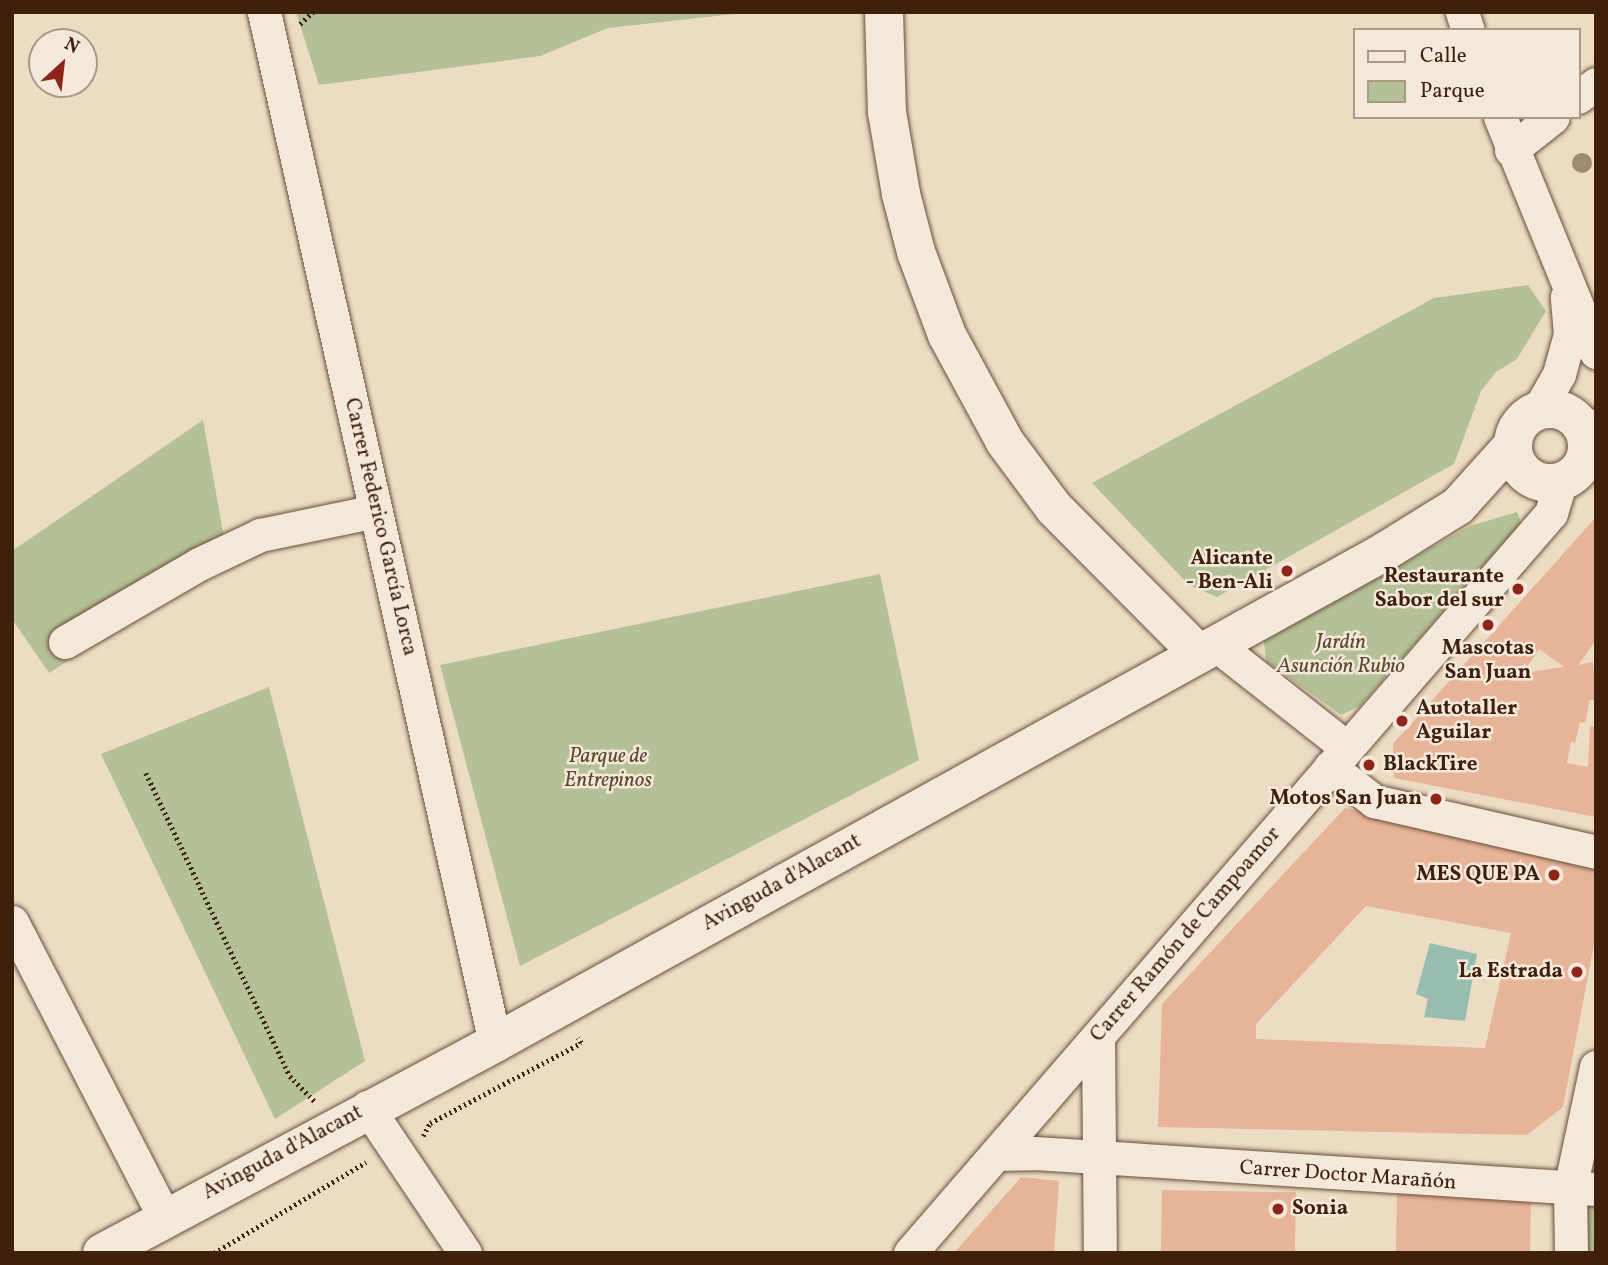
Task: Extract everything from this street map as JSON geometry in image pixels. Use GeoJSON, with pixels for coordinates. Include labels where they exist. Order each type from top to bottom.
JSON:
{"type":"FeatureCollection","features":[{"type":"Feature","properties":{"kind":"street","name":"Carrer Federico García Lorca"},"geometry":{"type":"LineString","coordinates":[[264,12],[495,1043]]}},
{"type":"Feature","properties":{"kind":"street"},"geometry":{"type":"LineString","coordinates":[[884,12],[887,112],[901,194],[916,253],[947,335],[1004,442],[1054,509],[1207,648],[1338,757],[1374,801],[1596,852]]}},
{"type":"Feature","properties":{"kind":"street"},"geometry":{"type":"LineString","coordinates":[[1580,96],[1596,84]]}},
{"type":"Feature","properties":{"kind":"street"},"geometry":{"type":"LineString","coordinates":[[1501,119],[1566,288],[1596,352]]}},
{"type":"Feature","properties":{"kind":"street"},"geometry":{"type":"LineString","coordinates":[[1511,150],[1550,119]]}},
{"type":"Feature","properties":{"kind":"street"},"geometry":{"type":"LineString","coordinates":[[1538,411],[1559,374],[1570,334],[1566,288]]}},
{"type":"Feature","properties":{"kind":"street"},"geometry":{"type":"LineString","coordinates":[[1557,410],[1574,418],[1575,459],[1522,472],[1512,446],[1524,419],[1538,411],[1557,410]]}},
{"type":"Feature","properties":{"kind":"street","name":"Avinguda d'Alacant"},"geometry":{"type":"LineString","coordinates":[[1458,506],[1512,446]]}},
{"type":"Feature","properties":{"kind":"street","name":"Avinguda d'Alacant"},"geometry":{"type":"LineString","coordinates":[[102,1253],[355,1114],[495,1043],[1458,506],[1517,494],[1575,459]]}},
{"type":"Feature","properties":{"kind":"street","name":"Carrer Ramón de Campoamor"},"geometry":{"type":"LineString","coordinates":[[910,1253],[1551,513],[1575,459]]}},
{"type":"Feature","properties":{"kind":"street"},"geometry":{"type":"LineString","coordinates":[[65,642],[199,564],[260,535],[376,511]]}},
{"type":"Feature","properties":{"kind":"street"},"geometry":{"type":"LineString","coordinates":[[12,922],[164,1217]]}},
{"type":"Feature","properties":{"kind":"street"},"geometry":{"type":"LineString","coordinates":[[1098,1037],[1100,1253]]}},
{"type":"Feature","properties":{"kind":"street"},"geometry":{"type":"LineString","coordinates":[[1571,1253],[1583,1189],[1596,1067]]}},
{"type":"Feature","properties":{"kind":"street"},"geometry":{"type":"LineString","coordinates":[[355,1114],[465,1253]]}},
{"type":"Feature","properties":{"kind":"street","name":"Carrer Doctor Marañón"},"geometry":{"type":"LineString","coordinates":[[996,1154],[1035,1153],[1100,1160],[1583,1189]]}},
{"type":"Feature","properties":{"kind":"path"},"geometry":{"type":"LineString","coordinates":[[300,25],[313,12]]}},
{"type":"Feature","properties":{"kind":"path"},"geometry":{"type":"LineString","coordinates":[[146,773],[289,1076],[323,1110],[355,1114]]}},
{"type":"Feature","properties":{"kind":"path"},"geometry":{"type":"LineString","coordinates":[[214,1253],[377,1155]]}},
{"type":"Feature","properties":{"kind":"green space"},"geometry":{"type":"Polygon","coordinates":[[[296,12],[752,12],[608,28],[540,56],[319,85],[296,12]]]}},
{"type":"Feature","properties":{"kind":"green space"},"geometry":{"type":"Polygon","coordinates":[[[1528,285],[1546,311],[1517,359],[1496,372],[1481,391],[1454,464],[1217,597],[1189,585],[1092,483],[1434,298],[1528,285]]]}},
{"type":"Feature","properties":{"kind":"green space"},"geometry":{"type":"Polygon","coordinates":[[[203,420],[228,560],[49,673],[12,619],[12,551],[203,420]]]}},
{"type":"Feature","properties":{"kind":"green space","name":"Jardín Asunción Rubio"},"geometry":{"type":"Polygon","coordinates":[[[1517,512],[1521,523],[1360,706],[1341,715],[1266,661],[1264,641],[1470,526],[1517,512]]]}},
{"type":"Feature","properties":{"kind":"green space","name":"Parque de Entrepinos"},"geometry":{"type":"Polygon","coordinates":[[[880,574],[919,760],[520,966],[440,665],[880,574]]]}},
{"type":"Feature","properties":{"kind":"green space"},"geometry":{"type":"Polygon","coordinates":[[[269,687],[365,1061],[275,1119],[101,754],[269,687]]]}},
{"type":"Feature","properties":{"kind":"green space"},"geometry":{"type":"Polygon","coordinates":[[[1570,1189],[1596,1189],[1596,1253],[1570,1253],[1570,1189]]]}},
{"type":"Feature","properties":{"kind":"water"},"geometry":{"type":"Polygon","coordinates":[[[1430,943],[1477,954],[1465,1021],[1424,1017],[1428,999],[1416,994],[1430,943]]]}},
{"type":"Feature","properties":{"kind":"building"},"geometry":{"type":"Polygon","coordinates":[[[1596,517],[1596,640],[1578,665],[1593,662],[1596,700],[1590,700],[1585,723],[1580,722],[1575,743],[1571,742],[1567,763],[1588,767],[1590,726],[1596,727],[1596,817],[1394,778],[1393,744],[1596,517]],[[1539,649],[1523,673],[1564,667],[1539,649]]]}},
{"type":"Feature","properties":{"kind":"building"},"geometry":{"type":"Polygon","coordinates":[[[1345,808],[1596,869],[1596,934],[1563,1107],[1527,1135],[1158,1127],[1162,1004],[1345,808]],[[1366,906],[1256,1024],[1256,1039],[1485,1048],[1511,933],[1366,906]]]}},
{"type":"Feature","properties":{"kind":"building"},"geometry":{"type":"Polygon","coordinates":[[[1021,1177],[1059,1181],[1054,1253],[954,1253],[1021,1177]]]}},
{"type":"Feature","properties":{"kind":"building"},"geometry":{"type":"Polygon","coordinates":[[[1162,1190],[1296,1192],[1295,1253],[1161,1253],[1162,1190]]]}},
{"type":"Feature","properties":{"kind":"building"},"geometry":{"type":"Polygon","coordinates":[[[1397,1192],[1531,1194],[1530,1253],[1396,1253],[1397,1192]]]}},
{"type":"Feature","properties":{"kind":"place","name":"Alicante - Ben-Ali"},"geometry":{"type":"Point","coordinates":[1287,571]}},
{"type":"Feature","properties":{"kind":"place","name":"Restaurante Sabor del sur"},"geometry":{"type":"Point","coordinates":[1518,589]}},
{"type":"Feature","properties":{"kind":"place","name":"Mascotas San Juan"},"geometry":{"type":"Point","coordinates":[1488,625]}},
{"type":"Feature","properties":{"kind":"place","name":"Autotaller Aguilar"},"geometry":{"type":"Point","coordinates":[1402,721]}},
{"type":"Feature","properties":{"kind":"place","name":"BlackTire"},"geometry":{"type":"Point","coordinates":[1369,765]}},
{"type":"Feature","properties":{"kind":"place","name":"Motos San Juan"},"geometry":{"type":"Point","coordinates":[1436,799]}},
{"type":"Feature","properties":{"kind":"place","name":"MES QUE PA"},"geometry":{"type":"Point","coordinates":[1554,875]}},
{"type":"Feature","properties":{"kind":"place","name":"La Estrada"},"geometry":{"type":"Point","coordinates":[1577,972]}},
{"type":"Feature","properties":{"kind":"place","name":"Sonia"},"geometry":{"type":"Point","coordinates":[1278,1209]}}]}
